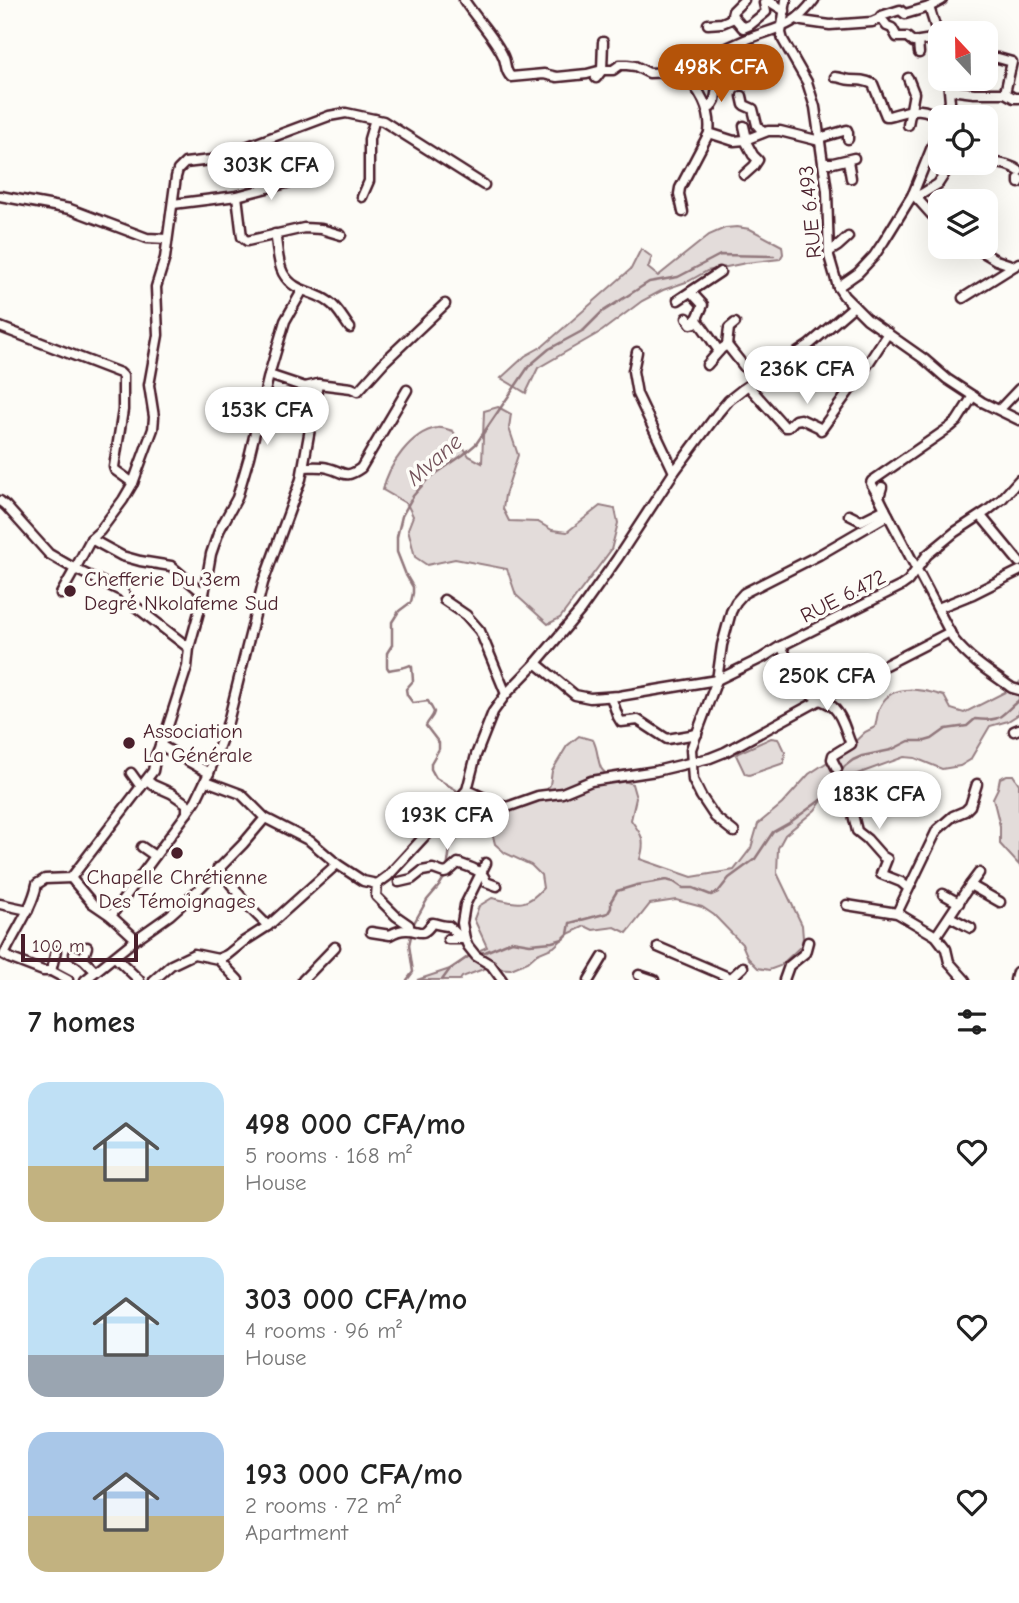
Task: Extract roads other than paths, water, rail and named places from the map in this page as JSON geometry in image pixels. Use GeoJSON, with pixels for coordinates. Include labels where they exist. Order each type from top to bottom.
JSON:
{"type":"FeatureCollection","features":[{"type":"Feature","properties":{"kind":"street"},"geometry":{"type":"LineString","coordinates":[[464,0],[494,39],[503,56],[506,72],[511,77],[599,74],[620,65],[627,65],[649,73],[682,74],[690,80],[707,108],[710,124],[709,133],[680,188],[683,212]]}},
{"type":"Feature","properties":{"kind":"street"},"geometry":{"type":"LineString","coordinates":[[744,0],[732,15],[741,27],[766,12],[766,0],[785,11]]}},
{"type":"Feature","properties":{"kind":"street"},"geometry":{"type":"LineString","coordinates":[[782,28],[786,0]]}},
{"type":"Feature","properties":{"kind":"street"},"geometry":{"type":"LineString","coordinates":[[682,74],[745,40],[782,28],[797,19],[814,0]]}},
{"type":"Feature","properties":{"kind":"street"},"geometry":{"type":"LineString","coordinates":[[797,19],[830,25],[872,22],[889,12],[900,10],[905,14],[929,8],[942,0]]}},
{"type":"Feature","properties":{"kind":"street"},"geometry":{"type":"LineString","coordinates":[[929,8],[933,21]]}},
{"type":"Feature","properties":{"kind":"street"},"geometry":{"type":"LineString","coordinates":[[708,24],[722,23],[734,18]]}},
{"type":"Feature","properties":{"kind":"street"},"geometry":{"type":"LineString","coordinates":[[878,19],[892,28],[897,37],[907,37],[913,42],[928,41]]}},
{"type":"Feature","properties":{"kind":"street","name":"RUE 6.493"},"geometry":{"type":"LineString","coordinates":[[782,28],[783,40],[807,82],[815,107],[827,191],[830,251],[838,287],[867,319],[924,359],[947,379],[973,397],[1019,420]]}},
{"type":"Feature","properties":{"kind":"street"},"geometry":{"type":"LineString","coordinates":[[599,74],[603,42]]}},
{"type":"Feature","properties":{"kind":"street"},"geometry":{"type":"LineString","coordinates":[[918,42],[919,53]]}},
{"type":"Feature","properties":{"kind":"street"},"geometry":{"type":"LineString","coordinates":[[998,58],[1012,62],[1005,93]]}},
{"type":"Feature","properties":{"kind":"street"},"geometry":{"type":"LineString","coordinates":[[835,77],[873,84],[886,116],[911,109],[928,113]]}},
{"type":"Feature","properties":{"kind":"street"},"geometry":{"type":"LineString","coordinates":[[908,78],[914,93],[908,125]]}},
{"type":"Feature","properties":{"kind":"street"},"geometry":{"type":"LineString","coordinates":[[707,108],[715,100],[717,87]]}},
{"type":"Feature","properties":{"kind":"street"},"geometry":{"type":"LineString","coordinates":[[958,91],[1005,93],[1019,98]]}},
{"type":"Feature","properties":{"kind":"street"},"geometry":{"type":"LineString","coordinates":[[742,96],[744,105],[753,109],[757,125],[763,132]]}},
{"type":"Feature","properties":{"kind":"street"},"geometry":{"type":"LineString","coordinates":[[61,594],[91,539],[110,519],[133,483],[153,429],[149,381],[158,335],[156,286],[165,258],[178,170],[185,163],[211,160],[329,116],[346,113],[383,121],[484,184]]}},
{"type":"Feature","properties":{"kind":"street"},"geometry":{"type":"LineString","coordinates":[[362,197],[369,181],[369,139],[375,118]]}},
{"type":"Feature","properties":{"kind":"street"},"geometry":{"type":"LineString","coordinates":[[744,126],[746,140],[758,160],[744,175]]}},
{"type":"Feature","properties":{"kind":"street"},"geometry":{"type":"LineString","coordinates":[[709,133],[734,141],[746,140],[763,132],[789,133],[819,140],[847,130],[848,139]]}},
{"type":"Feature","properties":{"kind":"street"},"geometry":{"type":"LineString","coordinates":[[838,287],[858,273],[874,256],[914,194],[928,158]]}},
{"type":"Feature","properties":{"kind":"street"},"geometry":{"type":"LineString","coordinates":[[824,163],[851,159],[851,178]]}},
{"type":"Feature","properties":{"kind":"street"},"geometry":{"type":"LineString","coordinates":[[998,165],[1013,166],[1019,171]]}},
{"type":"Feature","properties":{"kind":"street"},"geometry":{"type":"LineString","coordinates":[[914,194],[920,195],[937,185],[944,175]]}},
{"type":"Feature","properties":{"kind":"street"},"geometry":{"type":"LineString","coordinates":[[173,204],[237,196],[298,180]]}},
{"type":"Feature","properties":{"kind":"street"},"geometry":{"type":"LineString","coordinates":[[914,194],[928,210]]}},
{"type":"Feature","properties":{"kind":"street"},"geometry":{"type":"LineString","coordinates":[[0,196],[70,209],[147,238],[167,239]]}},
{"type":"Feature","properties":{"kind":"street"},"geometry":{"type":"LineString","coordinates":[[237,196],[244,240],[313,228],[341,235]]}},
{"type":"Feature","properties":{"kind":"street"},"geometry":{"type":"LineString","coordinates":[[275,234],[283,274],[291,284],[302,291],[331,303],[350,328]]}},
{"type":"Feature","properties":{"kind":"street"},"geometry":{"type":"LineString","coordinates":[[830,251],[848,237]]}},
{"type":"Feature","properties":{"kind":"street"},"geometry":{"type":"LineString","coordinates":[[994,259],[1017,265]]}},
{"type":"Feature","properties":{"kind":"street"},"geometry":{"type":"LineString","coordinates":[[963,298],[1017,265]]}},
{"type":"Feature","properties":{"kind":"street"},"geometry":{"type":"LineString","coordinates":[[678,300],[719,272]]}},
{"type":"Feature","properties":{"kind":"street"},"geometry":{"type":"LineString","coordinates":[[71,878],[155,766],[188,663],[189,648],[204,594],[211,554],[219,531],[237,498],[285,321],[302,291]]}},
{"type":"Feature","properties":{"kind":"street"},"geometry":{"type":"LineString","coordinates":[[691,292],[703,305],[691,319],[757,379]]}},
{"type":"Feature","properties":{"kind":"street"},"geometry":{"type":"LineString","coordinates":[[269,375],[304,387],[318,384],[358,391],[385,361],[445,304]]}},
{"type":"Feature","properties":{"kind":"street"},"geometry":{"type":"LineString","coordinates":[[160,745],[208,777],[241,794],[265,818],[310,841],[363,881],[377,884],[388,876],[467,790],[493,712],[580,611],[715,411],[809,345],[854,306]]}},
{"type":"Feature","properties":{"kind":"street"},"geometry":{"type":"LineString","coordinates":[[707,365],[723,348],[729,328],[735,323]]}},
{"type":"Feature","properties":{"kind":"street"},"geometry":{"type":"LineString","coordinates":[[0,327],[123,376],[123,410],[114,467],[133,483]]}},
{"type":"Feature","properties":{"kind":"street"},"geometry":{"type":"LineString","coordinates":[[757,379],[751,389],[785,427],[801,419],[821,430],[888,333]]}},
{"type":"Feature","properties":{"kind":"street"},"geometry":{"type":"LineString","coordinates":[[637,352],[633,372],[637,394],[674,472]]}},
{"type":"Feature","properties":{"kind":"street"},"geometry":{"type":"LineString","coordinates":[[111,916],[187,813],[208,777],[228,722],[263,583],[301,478],[318,384]]}},
{"type":"Feature","properties":{"kind":"street"},"geometry":{"type":"LineString","coordinates":[[1000,410],[1019,389]]}},
{"type":"Feature","properties":{"kind":"street"},"geometry":{"type":"LineString","coordinates":[[304,467],[332,468],[346,475],[361,468],[407,390]]}},
{"type":"Feature","properties":{"kind":"street"},"geometry":{"type":"LineString","coordinates":[[973,397],[950,427],[871,483],[962,650],[1012,688],[1019,690]]}},
{"type":"Feature","properties":{"kind":"street","name":"RUE 6.472"},"geometry":{"type":"LineString","coordinates":[[536,663],[575,695],[590,698],[717,680],[901,586],[908,581],[927,555],[954,532],[981,516],[1002,499],[1019,480]]}},
{"type":"Feature","properties":{"kind":"street"},"geometry":{"type":"LineString","coordinates":[[879,498],[882,487]]}},
{"type":"Feature","properties":{"kind":"street"},"geometry":{"type":"LineString","coordinates":[[0,501],[50,554],[123,592],[135,606],[189,648]]}},
{"type":"Feature","properties":{"kind":"street"},"geometry":{"type":"LineString","coordinates":[[849,515],[861,521],[887,512]]}},
{"type":"Feature","properties":{"kind":"street"},"geometry":{"type":"LineString","coordinates":[[734,832],[715,817],[701,796],[692,776],[694,761],[691,749],[717,680],[722,645],[731,612],[744,593],[819,555],[887,512]]}},
{"type":"Feature","properties":{"kind":"street"},"geometry":{"type":"LineString","coordinates":[[981,516],[1019,562]]}},
{"type":"Feature","properties":{"kind":"street"},"geometry":{"type":"LineString","coordinates":[[91,539],[122,556],[171,566],[204,594]]}},
{"type":"Feature","properties":{"kind":"street"},"geometry":{"type":"LineString","coordinates":[[938,608],[1019,571]]}},
{"type":"Feature","properties":{"kind":"street"},"geometry":{"type":"LineString","coordinates":[[444,600],[466,615],[480,632],[506,694]]}},
{"type":"Feature","properties":{"kind":"street"},"geometry":{"type":"LineString","coordinates":[[467,790],[507,807],[538,796],[562,793],[591,781],[656,771],[710,758],[950,632]]}},
{"type":"Feature","properties":{"kind":"street"},"geometry":{"type":"LineString","coordinates":[[781,646],[787,657],[794,660],[804,673],[810,693],[837,711],[851,744],[832,755],[837,769]]}},
{"type":"Feature","properties":{"kind":"street"},"geometry":{"type":"LineString","coordinates":[[611,697],[621,722],[638,720],[667,738],[697,734]]}},
{"type":"Feature","properties":{"kind":"street"},"geometry":{"type":"LineString","coordinates":[[131,773],[141,787]]}},
{"type":"Feature","properties":{"kind":"street"},"geometry":{"type":"LineString","coordinates":[[147,779],[187,804],[187,813]]}},
{"type":"Feature","properties":{"kind":"street"},"geometry":{"type":"LineString","coordinates":[[842,780],[857,831],[887,859],[881,874],[901,882],[908,888]]}},
{"type":"Feature","properties":{"kind":"street"},"geometry":{"type":"LineString","coordinates":[[897,914],[937,830],[970,806],[977,784]]}},
{"type":"Feature","properties":{"kind":"street"},"geometry":{"type":"LineString","coordinates":[[85,980],[190,897],[265,818]]}},
{"type":"Feature","properties":{"kind":"street"},"geometry":{"type":"LineString","coordinates":[[142,847],[155,856]]}},
{"type":"Feature","properties":{"kind":"street"},"geometry":{"type":"LineString","coordinates":[[399,882],[412,879],[422,871],[433,869],[449,872],[457,863],[481,873],[486,877],[486,882],[497,886]]}},
{"type":"Feature","properties":{"kind":"street"},"geometry":{"type":"LineString","coordinates":[[464,939],[462,923],[465,905],[486,863]]}},
{"type":"Feature","properties":{"kind":"street"},"geometry":{"type":"LineString","coordinates":[[218,959],[268,926],[337,864]]}},
{"type":"Feature","properties":{"kind":"street"},"geometry":{"type":"LineString","coordinates":[[218,868],[268,926]]}},
{"type":"Feature","properties":{"kind":"street"},"geometry":{"type":"LineString","coordinates":[[936,936],[979,873]]}},
{"type":"Feature","properties":{"kind":"street"},"geometry":{"type":"LineString","coordinates":[[68,980],[51,971],[43,971],[4,955],[35,895],[37,884],[45,879],[71,878]]}},
{"type":"Feature","properties":{"kind":"street"},"geometry":{"type":"LineString","coordinates":[[71,878],[92,903],[136,939]]}},
{"type":"Feature","properties":{"kind":"street"},"geometry":{"type":"LineString","coordinates":[[369,903],[376,896],[377,884]]}},
{"type":"Feature","properties":{"kind":"street"},"geometry":{"type":"LineString","coordinates":[[970,885],[1000,902]]}},
{"type":"Feature","properties":{"kind":"street"},"geometry":{"type":"LineString","coordinates":[[943,894],[959,903]]}},
{"type":"Feature","properties":{"kind":"street"},"geometry":{"type":"LineString","coordinates":[[376,896],[409,925],[409,929]]}},
{"type":"Feature","properties":{"kind":"street"},"geometry":{"type":"LineString","coordinates":[[0,904],[28,910]]}},
{"type":"Feature","properties":{"kind":"street"},"geometry":{"type":"LineString","coordinates":[[847,905],[897,914],[936,936],[946,949],[949,962],[965,980]]}},
{"type":"Feature","properties":{"kind":"street"},"geometry":{"type":"LineString","coordinates":[[950,917],[971,928]]}},
{"type":"Feature","properties":{"kind":"street"},"geometry":{"type":"LineString","coordinates":[[371,932],[390,935],[409,929],[422,933],[432,923],[449,926],[464,939],[476,956],[491,965],[502,980]]}},
{"type":"Feature","properties":{"kind":"street"},"geometry":{"type":"LineString","coordinates":[[448,939],[464,939]]}},
{"type":"Feature","properties":{"kind":"street"},"geometry":{"type":"LineString","coordinates":[[784,980],[789,966],[805,953],[808,942]]}},
{"type":"Feature","properties":{"kind":"street"},"geometry":{"type":"LineString","coordinates":[[83,959],[88,947]]}},
{"type":"Feature","properties":{"kind":"street"},"geometry":{"type":"LineString","coordinates":[[303,980],[335,947]]}},
{"type":"Feature","properties":{"kind":"street"},"geometry":{"type":"LineString","coordinates":[[658,947],[734,980]]}},
{"type":"Feature","properties":{"kind":"street"},"geometry":{"type":"LineString","coordinates":[[51,971],[57,951]]}},
{"type":"Feature","properties":{"kind":"street"},"geometry":{"type":"LineString","coordinates":[[74,954],[95,971]]}},
{"type":"Feature","properties":{"kind":"street"},"geometry":{"type":"LineString","coordinates":[[154,980],[171,965],[194,954],[218,959],[238,980]]}},
{"type":"Feature","properties":{"kind":"street"},"geometry":{"type":"LineString","coordinates":[[0,956],[12,959]]}},
{"type":"Feature","properties":{"kind":"street"},"geometry":{"type":"LineString","coordinates":[[115,957],[139,980]]}},
{"type":"Feature","properties":{"kind":"street"},"geometry":{"type":"LineString","coordinates":[[589,980],[603,957]]}},
{"type":"Feature","properties":{"kind":"street"},"geometry":{"type":"LineString","coordinates":[[639,975],[654,980]]}},
{"type":"Feature","properties":{"kind":"waterway","name":"Mvane"},"geometry":{"type":"LineString","coordinates":[[447,870],[450,848],[464,829],[466,817],[456,790],[436,778],[431,769],[439,743],[426,726],[434,712],[428,701],[413,703],[407,695],[406,689],[413,681],[412,667],[410,665],[389,670],[387,667],[387,653],[392,645],[392,622],[399,611],[411,602],[413,593],[413,587],[397,552],[402,516],[413,496],[428,479],[476,444],[529,366],[549,349],[584,330],[602,312],[649,282],[678,277],[720,255],[774,256]]}},
{"type":"Feature","properties":{"kind":"waterway"},"geometry":{"type":"LineString","coordinates":[[477,953],[512,941],[530,944],[563,939],[568,934],[570,923],[608,913],[617,891],[637,885],[666,880],[683,888],[693,888],[711,895],[718,892],[729,878],[755,859],[773,832],[822,799],[845,766],[853,760],[891,750],[909,741],[932,739],[946,729],[967,726],[975,719],[996,719],[1019,700]]}},
{"type":"Feature","properties":{"kind":"waterway","name":"Mvane"},"geometry":{"type":"LineString","coordinates":[[407,980],[413,972],[409,945],[414,923],[445,876]]}},
{"type":"Feature","properties":{"kind":"waterway"},"geometry":{"type":"LineString","coordinates":[[442,980],[450,969],[471,955]]}},
{"type":"Feature","properties":{"kind":"place","name":"Chefferie Du 3em Degré Nkolafeme Sud"},"geometry":{"type":"Point","coordinates":[70,591]}},
{"type":"Feature","properties":{"kind":"place","name":"Association La Générale"},"geometry":{"type":"Point","coordinates":[129,743]}},
{"type":"Feature","properties":{"kind":"place","name":"Chapelle Chrétienne Des Témoignages"},"geometry":{"type":"Point","coordinates":[177,853]}}]}
